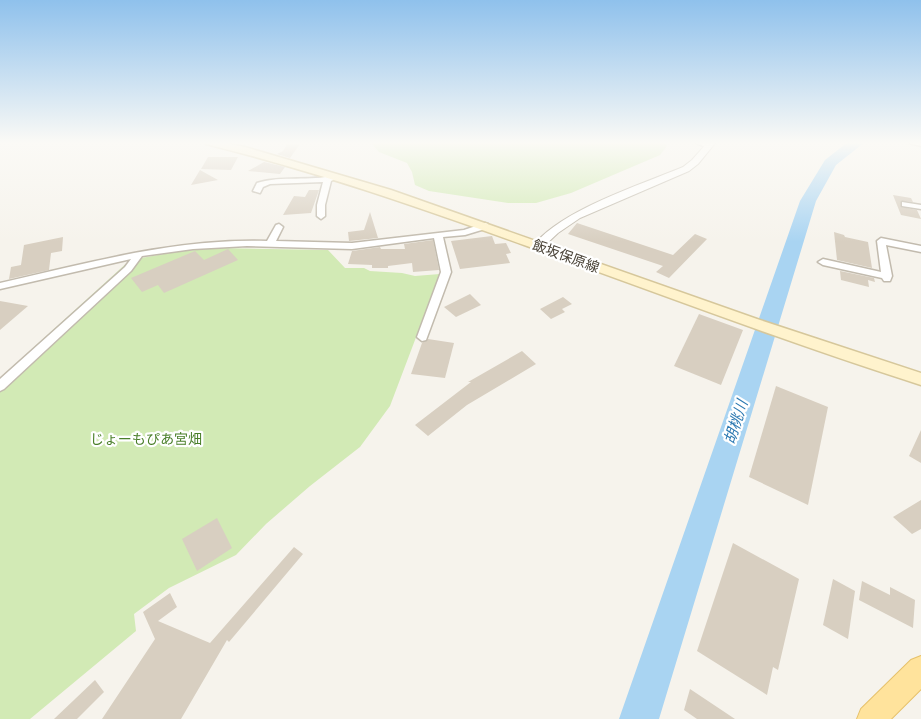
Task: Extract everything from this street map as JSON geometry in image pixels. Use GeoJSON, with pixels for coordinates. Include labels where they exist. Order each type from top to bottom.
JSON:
{"type":"FeatureCollection","features":[{"type":"Feature","properties":{"kind":"main road","name":"飯坂保原線"},"geometry":{"type":"LineString","coordinates":[[324,176],[485,226],[752,322],[921,378]]}},
{"type":"Feature","properties":{"kind":"main road"},"geometry":{"type":"LineString","coordinates":[[871,719],[921,670]]}},
{"type":"Feature","properties":{"kind":"street"},"geometry":{"type":"LineString","coordinates":[[538,246],[554,231],[576,216],[671,176]]}},
{"type":"Feature","properties":{"kind":"street"},"geometry":{"type":"LineString","coordinates":[[257,191],[260,185],[269,182],[332,178],[321,205],[321,216]]}},
{"type":"Feature","properties":{"kind":"street"},"geometry":{"type":"LineString","coordinates":[[904,204],[921,207]]}},
{"type":"Feature","properties":{"kind":"street"},"geometry":{"type":"LineString","coordinates":[[0,286],[139,254],[211,244],[247,242],[352,246],[465,232],[485,226]]}},
{"type":"Feature","properties":{"kind":"street"},"geometry":{"type":"LineString","coordinates":[[270,244],[279,227]]}},
{"type":"Feature","properties":{"kind":"street"},"geometry":{"type":"LineString","coordinates":[[422,337],[446,272],[438,236]]}},
{"type":"Feature","properties":{"kind":"street"},"geometry":{"type":"LineString","coordinates":[[823,262],[887,278],[881,241],[921,249]]}},
{"type":"Feature","properties":{"kind":"street"},"geometry":{"type":"LineString","coordinates":[[0,386],[128,269],[139,254]]}},
{"type":"Feature","properties":{"kind":"green space"},"geometry":{"type":"Polygon","coordinates":[[[413,176],[612,176],[571,193],[536,203],[508,203],[429,191],[415,185],[413,176]]]}},
{"type":"Feature","properties":{"kind":"green space","name":"じょーもぴあ宮畑"},"geometry":{"type":"Polygon","coordinates":[[[217,248],[328,250],[345,268],[364,268],[370,271],[402,273],[415,276],[440,274],[390,406],[360,447],[310,486],[266,524],[236,555],[169,588],[134,614],[136,631],[30,719],[0,719],[0,378],[130,260],[175,252],[217,248]]]}},
{"type":"Feature","properties":{"kind":"building"},"geometry":{"type":"Polygon","coordinates":[[[197,176],[210,176],[218,180],[191,185],[197,176]]]}},
{"type":"Feature","properties":{"kind":"building"},"geometry":{"type":"Polygon","coordinates":[[[309,190],[319,190],[311,213],[283,215],[294,196],[305,197],[309,190]]]}},
{"type":"Feature","properties":{"kind":"building"},"geometry":{"type":"Polygon","coordinates":[[[893,195],[911,198],[913,202],[901,201],[901,207],[917,210],[921,219],[901,215],[893,195]]]}},
{"type":"Feature","properties":{"kind":"building"},"geometry":{"type":"Polygon","coordinates":[[[370,212],[378,238],[349,241],[348,232],[364,230],[370,212]]]}},
{"type":"Feature","properties":{"kind":"building"},"geometry":{"type":"Polygon","coordinates":[[[577,223],[673,255],[695,234],[707,239],[669,278],[656,272],[663,266],[568,234],[577,223]]]}},
{"type":"Feature","properties":{"kind":"building"},"geometry":{"type":"Polygon","coordinates":[[[834,232],[845,237],[868,242],[872,268],[837,260],[834,232]]]}},
{"type":"Feature","properties":{"kind":"building"},"geometry":{"type":"Polygon","coordinates":[[[492,236],[495,244],[506,243],[511,253],[506,254],[510,263],[460,269],[451,241],[492,236]]]}},
{"type":"Feature","properties":{"kind":"building"},"geometry":{"type":"Polygon","coordinates":[[[63,237],[62,251],[51,253],[49,270],[9,279],[11,267],[21,265],[24,245],[63,237]]]}},
{"type":"Feature","properties":{"kind":"building"},"geometry":{"type":"Polygon","coordinates":[[[433,240],[439,270],[413,272],[412,263],[388,266],[388,268],[372,268],[372,265],[348,264],[352,251],[380,247],[381,249],[405,249],[404,244],[433,240]]]}},
{"type":"Feature","properties":{"kind":"building"},"geometry":{"type":"Polygon","coordinates":[[[228,249],[238,260],[164,293],[158,285],[142,292],[131,278],[195,251],[204,260],[228,249]]]}},
{"type":"Feature","properties":{"kind":"building"},"geometry":{"type":"Polygon","coordinates":[[[840,271],[874,278],[875,282],[868,280],[869,287],[841,280],[840,271]]]}},
{"type":"Feature","properties":{"kind":"building"},"geometry":{"type":"Polygon","coordinates":[[[470,294],[481,305],[456,317],[444,307],[470,294]]]}},
{"type":"Feature","properties":{"kind":"building"},"geometry":{"type":"Polygon","coordinates":[[[563,297],[572,304],[562,309],[565,312],[551,319],[540,309],[563,297]]]}},
{"type":"Feature","properties":{"kind":"building"},"geometry":{"type":"Polygon","coordinates":[[[0,301],[28,306],[0,330],[0,301]]]}},
{"type":"Feature","properties":{"kind":"building"},"geometry":{"type":"Polygon","coordinates":[[[699,314],[743,330],[721,385],[674,366],[699,314]]]}},
{"type":"Feature","properties":{"kind":"building"},"geometry":{"type":"Polygon","coordinates":[[[428,339],[454,343],[445,378],[411,374],[422,343],[428,339]]]}},
{"type":"Feature","properties":{"kind":"building"},"geometry":{"type":"Polygon","coordinates":[[[522,351],[536,364],[467,405],[428,436],[415,425],[471,382],[468,382],[522,351]]]}},
{"type":"Feature","properties":{"kind":"building"},"geometry":{"type":"Polygon","coordinates":[[[776,386],[828,407],[808,505],[749,477],[776,386]]]}},
{"type":"Feature","properties":{"kind":"building"},"geometry":{"type":"Polygon","coordinates":[[[921,430],[921,463],[909,456],[921,430]]]}},
{"type":"Feature","properties":{"kind":"building"},"geometry":{"type":"Polygon","coordinates":[[[921,500],[921,529],[912,534],[893,517],[921,500]]]}},
{"type":"Feature","properties":{"kind":"building"},"geometry":{"type":"Polygon","coordinates":[[[217,518],[232,548],[197,571],[182,539],[217,518]]]}},
{"type":"Feature","properties":{"kind":"building"},"geometry":{"type":"Polygon","coordinates":[[[733,543],[799,579],[778,670],[773,667],[767,695],[697,651],[733,543]]]}},
{"type":"Feature","properties":{"kind":"building"},"geometry":{"type":"Polygon","coordinates":[[[294,547],[303,554],[229,642],[227,640],[181,719],[102,719],[155,639],[143,612],[170,593],[177,607],[158,621],[210,643],[294,547]]]}},
{"type":"Feature","properties":{"kind":"building"},"geometry":{"type":"Polygon","coordinates":[[[833,579],[855,591],[848,639],[823,625],[833,579]]]}},
{"type":"Feature","properties":{"kind":"building"},"geometry":{"type":"Polygon","coordinates":[[[862,581],[890,595],[890,587],[915,600],[913,628],[859,600],[862,581]]]}},
{"type":"Feature","properties":{"kind":"building"},"geometry":{"type":"Polygon","coordinates":[[[95,680],[104,692],[77,719],[54,719],[95,680]]]}},
{"type":"Feature","properties":{"kind":"building"},"geometry":{"type":"Polygon","coordinates":[[[690,689],[735,719],[697,719],[684,710],[690,689]]]}},
{"type":"Feature","properties":{"kind":"waterway","name":"胡桃川"},"geometry":{"type":"LineString","coordinates":[[639,719],[808,201],[823,176]]}}]}
